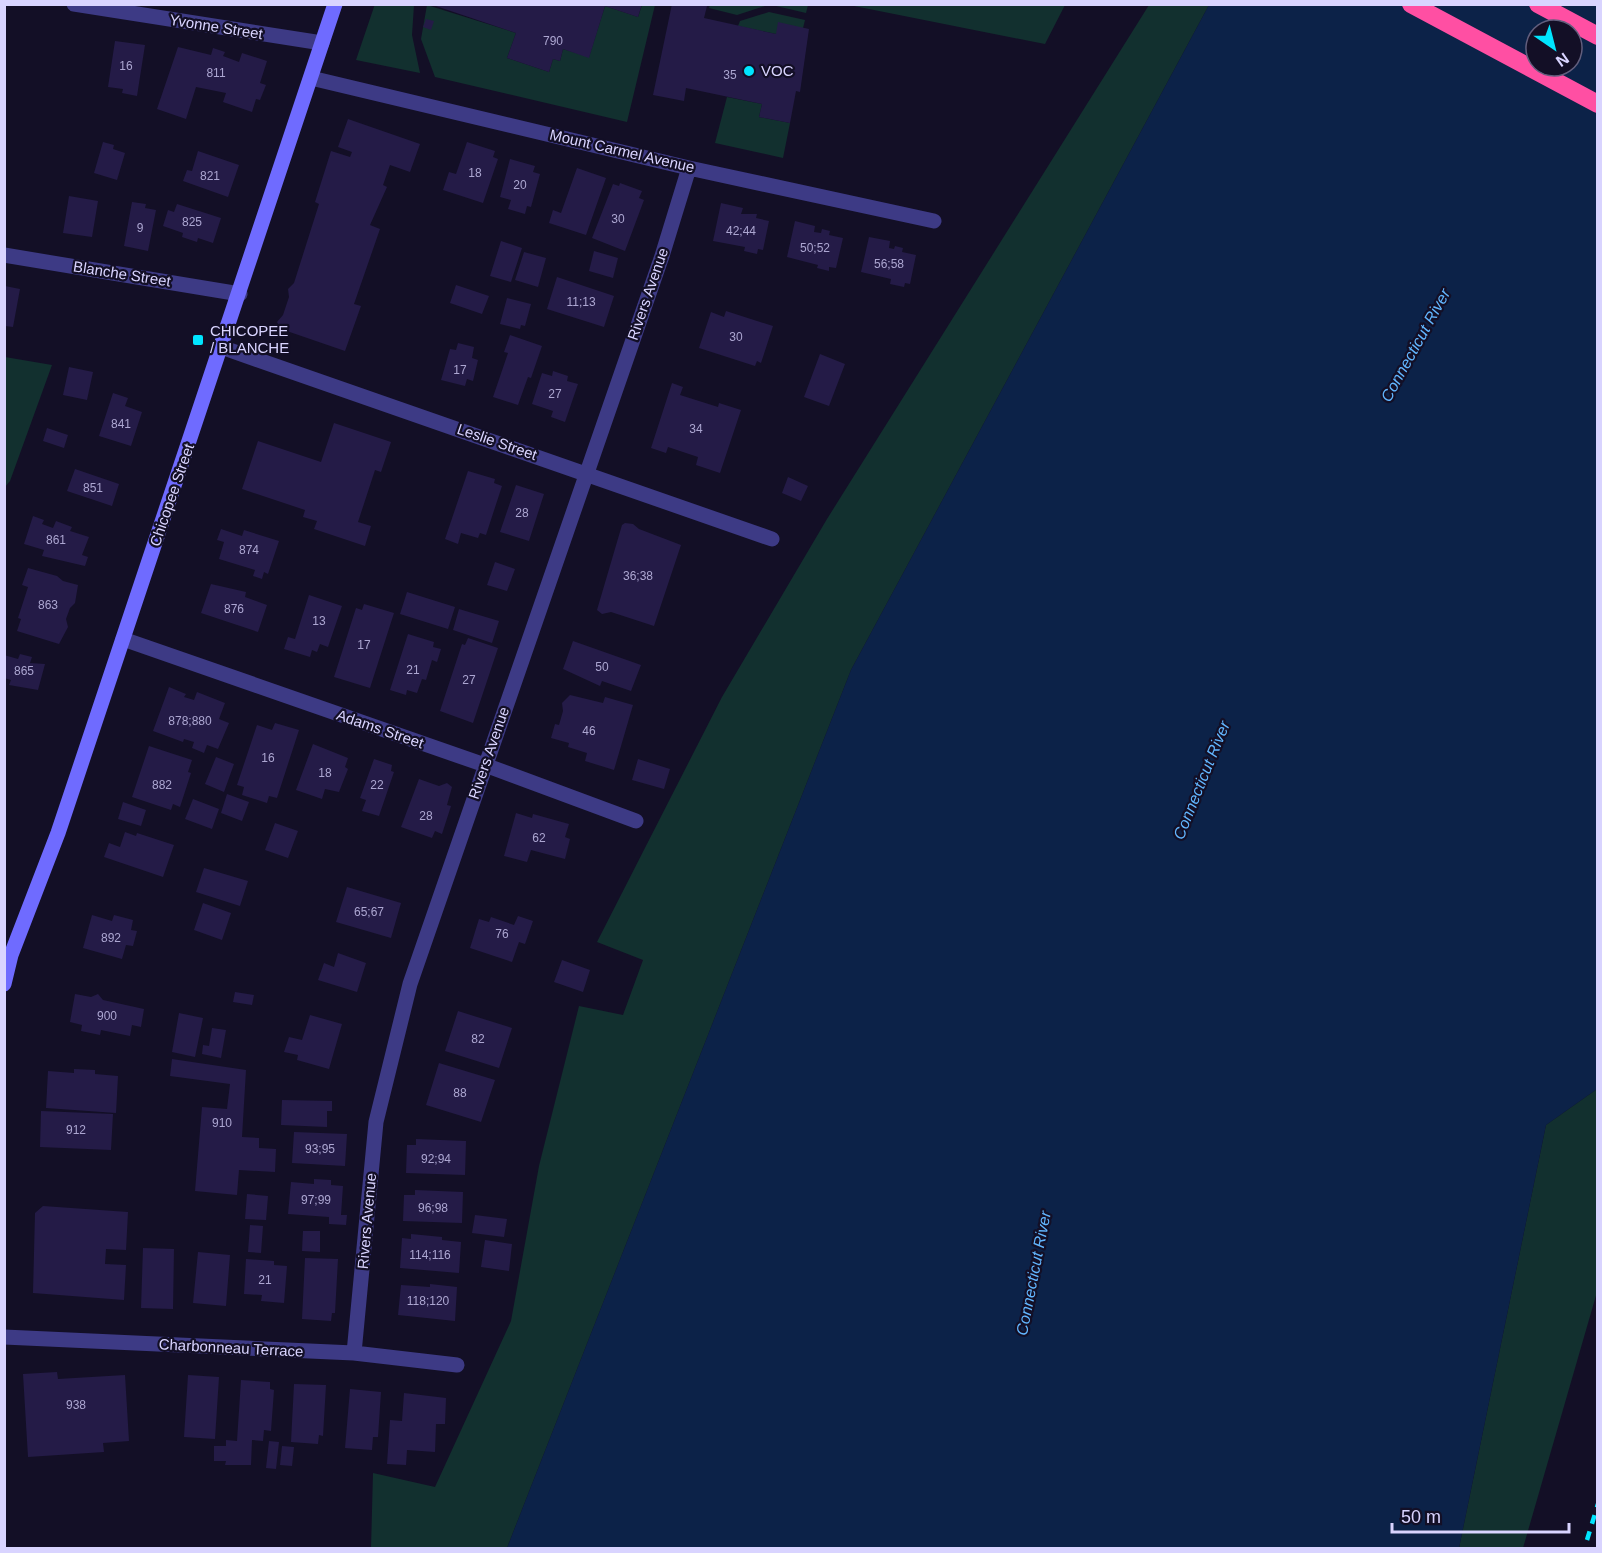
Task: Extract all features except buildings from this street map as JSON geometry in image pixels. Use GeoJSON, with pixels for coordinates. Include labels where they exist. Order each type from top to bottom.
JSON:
{"type":"FeatureCollection","features":[{"type":"Feature","properties":{"kind":"highway"},"geometry":{"type":"LineString","coordinates":[[1411,4],[1598,104]]}},
{"type":"Feature","properties":{"kind":"highway"},"geometry":{"type":"LineString","coordinates":[[1538,4],[1598,36]]}},
{"type":"Feature","properties":{"kind":"main road","name":"Chicopee Street"},"geometry":{"type":"LineString","coordinates":[[4,984],[11,955],[43,878],[335,4]]}},
{"type":"Feature","properties":{"kind":"street","name":"Yvonne Street"},"geometry":{"type":"LineString","coordinates":[[74,4],[322,43]]}},
{"type":"Feature","properties":{"kind":"street","name":"Mount Carmel Avenue"},"geometry":{"type":"LineString","coordinates":[[311,78],[689,168],[934,221]]}},
{"type":"Feature","properties":{"kind":"street","name":"Rivers Avenue"},"geometry":{"type":"LineString","coordinates":[[354,1353],[376,1122],[410,984],[662,256],[689,168]]}},
{"type":"Feature","properties":{"kind":"street","name":"Blanche Street"},"geometry":{"type":"LineString","coordinates":[[4,255],[240,294]]}},
{"type":"Feature","properties":{"kind":"street","name":"Leslie Street"},"geometry":{"type":"LineString","coordinates":[[222,347],[586,472],[772,539]]}},
{"type":"Feature","properties":{"kind":"street","name":"Adams Street"},"geometry":{"type":"LineString","coordinates":[[123,639],[484,765],[636,821]]}},
{"type":"Feature","properties":{"kind":"street","name":"Charbonneau Terrace"},"geometry":{"type":"LineString","coordinates":[[4,1337],[354,1353],[457,1365]]}},
{"type":"Feature","properties":{"kind":"green space"},"geometry":{"type":"Polygon","coordinates":[[[375,4],[414,5],[412,35],[420,73],[356,60],[375,4]]]}},
{"type":"Feature","properties":{"kind":"green space"},"geometry":{"type":"Polygon","coordinates":[[[710,4],[768,5],[737,15],[709,8],[710,4]]]}},
{"type":"Feature","properties":{"kind":"green space"},"geometry":{"type":"Polygon","coordinates":[[[1065,4],[1045,44],[849,5],[1065,4]]]}},
{"type":"Feature","properties":{"kind":"green space"},"geometry":{"type":"Polygon","coordinates":[[[427,5],[516,33],[507,58],[549,72],[553,59],[560,61],[563,49],[589,57],[605,6],[638,17],[642,5],[655,5],[627,122],[435,77],[421,39],[427,5]]]}},
{"type":"Feature","properties":{"kind":"green space"},"geometry":{"type":"Polygon","coordinates":[[[772,5],[808,5],[806,13],[772,5]]]}},
{"type":"Feature","properties":{"kind":"green space"},"geometry":{"type":"Polygon","coordinates":[[[1149,5],[1209,5],[851,670],[507,1548],[371,1548],[373,1473],[435,1487],[511,1321],[539,1166],[579,1006],[623,1015],[643,960],[597,942],[722,697],[827,519],[1149,5]]]}},
{"type":"Feature","properties":{"kind":"green space"},"geometry":{"type":"Polygon","coordinates":[[[769,12],[805,20],[803,28],[776,34],[738,26],[740,21],[769,12]]]}},
{"type":"Feature","properties":{"kind":"green space"},"geometry":{"type":"Polygon","coordinates":[[[727,97],[762,104],[759,117],[790,123],[783,158],[715,143],[727,97]]]}},
{"type":"Feature","properties":{"kind":"green space"},"geometry":{"type":"Polygon","coordinates":[[[5,357],[52,365],[10,481],[5,487],[5,357]]]}},
{"type":"Feature","properties":{"kind":"green space"},"geometry":{"type":"Polygon","coordinates":[[[1597,1089],[1597,1292],[1523,1548],[1459,1548],[1546,1125],[1597,1089]]]}},
{"type":"Feature","properties":{"kind":"water","name":"Connecticut River"},"geometry":{"type":"Polygon","coordinates":[[[1209,5],[1597,5],[1597,1089],[1546,1125],[1459,1548],[507,1548],[851,670],[1209,5]]]}},
{"type":"Feature","properties":{"kind":"railway"},"geometry":{"type":"LineString","coordinates":[[1587,1540],[1598,1504]]}},
{"type":"Feature","properties":{"kind":"place","name":"VOC"},"geometry":{"type":"Point","coordinates":[749,71]}},
{"type":"Feature","properties":{"kind":"place","name":"CHICOPEE / BLANCHE"},"geometry":{"type":"Point","coordinates":[198,340]}}]}
